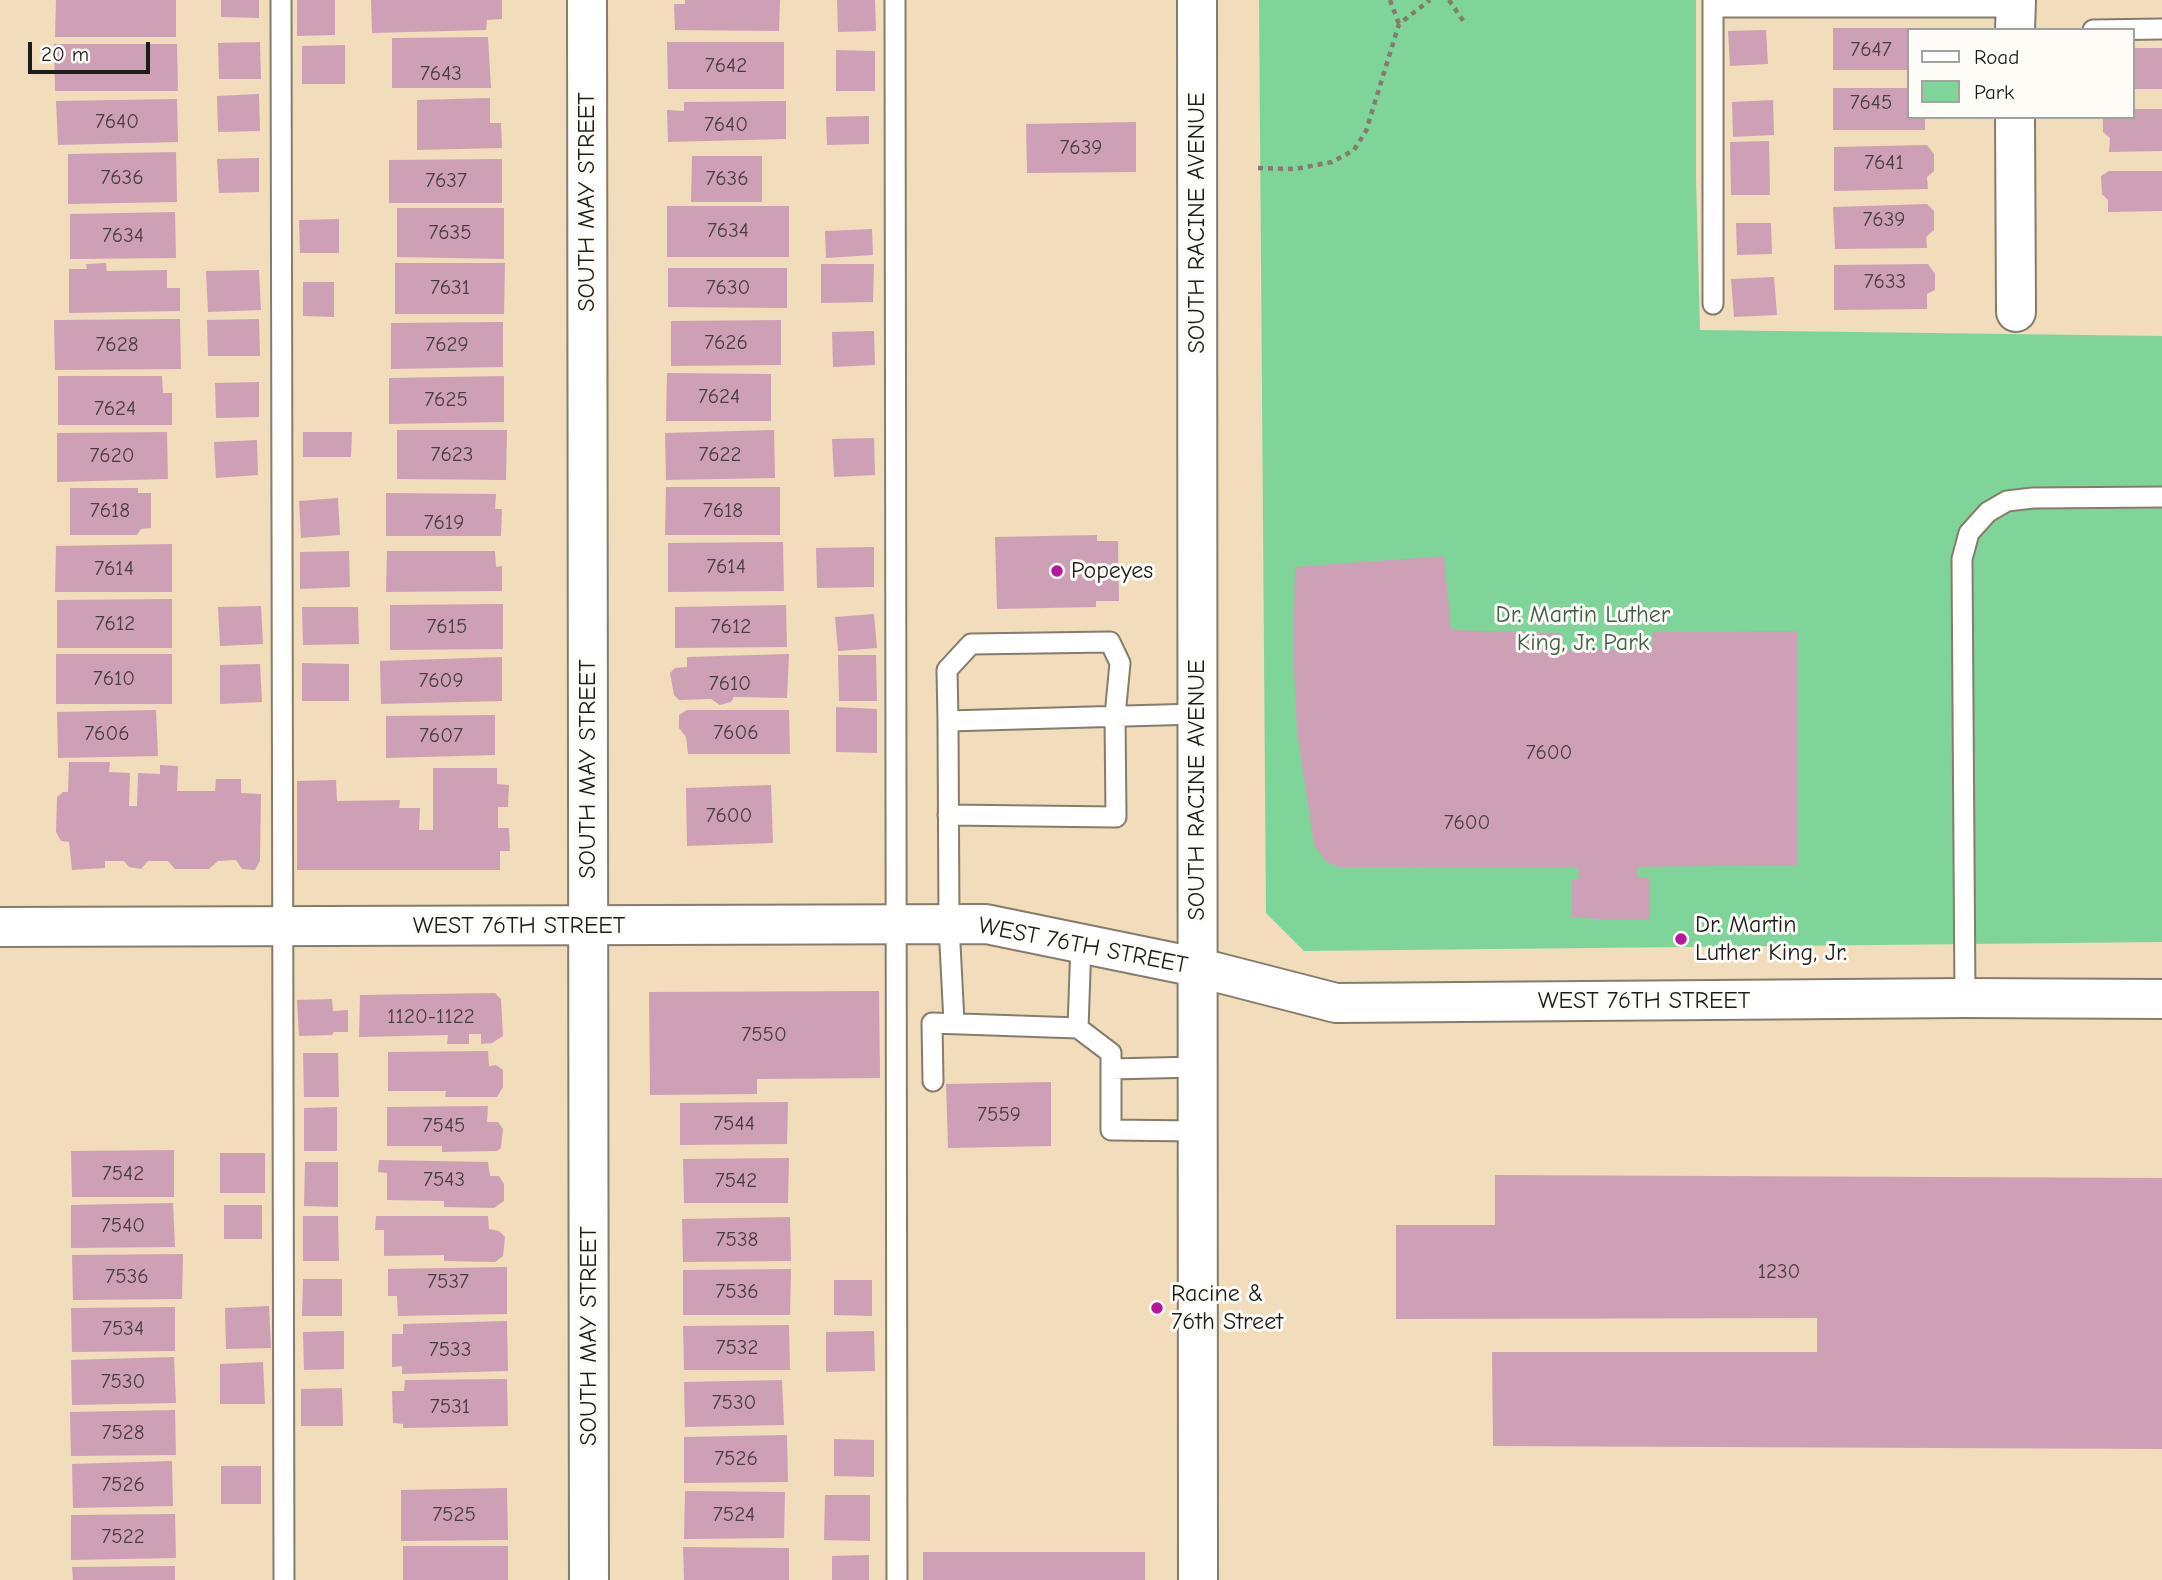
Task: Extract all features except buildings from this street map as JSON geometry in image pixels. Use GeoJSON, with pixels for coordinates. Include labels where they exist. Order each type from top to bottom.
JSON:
{"type":"FeatureCollection","features":[{"type":"Feature","properties":{"kind":"street","name":"SOUTH MAY STREET"},"geometry":{"type":"LineString","coordinates":[[587,0],[589,1580]]}},
{"type":"Feature","properties":{"kind":"street","name":"SOUTH RACINE AVENUE"},"geometry":{"type":"LineString","coordinates":[[1197,0],[1198,1580]]}},
{"type":"Feature","properties":{"kind":"street"},"geometry":{"type":"LineString","coordinates":[[2015,119],[2015,312]]}},
{"type":"Feature","properties":{"kind":"street","name":"WEST 76TH STREET"},"geometry":{"type":"LineString","coordinates":[[0,927],[986,924],[1196,967],[1336,1003],[2162,999]]}},
{"type":"Feature","properties":{"kind":"lane"},"geometry":{"type":"LineString","coordinates":[[281,0],[284,1580]]}},
{"type":"Feature","properties":{"kind":"lane"},"geometry":{"type":"LineString","coordinates":[[895,0],[897,1580]]}},
{"type":"Feature","properties":{"kind":"lane"},"geometry":{"type":"LineString","coordinates":[[1713,304],[1713,4],[2016,12]]}},
{"type":"Feature","properties":{"kind":"lane"},"geometry":{"type":"LineString","coordinates":[[2134,29],[2162,29]]}},
{"type":"Feature","properties":{"kind":"lane"},"geometry":{"type":"LineString","coordinates":[[1965,998],[1962,559],[1969,533],[1988,512],[2007,501],[2033,498],[2162,497]]}},
{"type":"Feature","properties":{"kind":"lane"},"geometry":{"type":"LineString","coordinates":[[948,815],[1116,817],[1115,716],[1120,663],[1110,642],[971,644],[947,670],[947,721],[949,925],[954,1022]]}},
{"type":"Feature","properties":{"kind":"lane"},"geometry":{"type":"LineString","coordinates":[[947,721],[1197,714]]}},
{"type":"Feature","properties":{"kind":"lane"},"geometry":{"type":"LineString","coordinates":[[1078,1028],[1081,943]]}},
{"type":"Feature","properties":{"kind":"lane"},"geometry":{"type":"LineString","coordinates":[[933,1081],[932,1023],[1078,1028],[1111,1053],[1111,1130],[1197,1130]]}},
{"type":"Feature","properties":{"kind":"lane"},"geometry":{"type":"LineString","coordinates":[[1111,1069],[1197,1067]]}},
{"type":"Feature","properties":{"kind":"path"},"geometry":{"type":"LineString","coordinates":[[1390,0],[1399,23]]}},
{"type":"Feature","properties":{"kind":"path"},"geometry":{"type":"LineString","coordinates":[[1258,168],[1295,169],[1332,162],[1354,150],[1366,131],[1399,23],[1430,0]]}},
{"type":"Feature","properties":{"kind":"path"},"geometry":{"type":"LineString","coordinates":[[1449,0],[1464,22]]}},
{"type":"Feature","properties":{"kind":"green space","name":"Dr. Martin Luther King, Jr. Park"},"geometry":{"type":"Polygon","coordinates":[[[1259,0],[1696,0],[1696,179],[1700,330],[2162,336],[2162,942],[1304,951],[1266,913],[1259,0]]]}},
{"type":"Feature","properties":{"kind":"place","name":"Popeyes"},"geometry":{"type":"Point","coordinates":[1057,571]}},
{"type":"Feature","properties":{"kind":"place","name":"Dr. Martin Luther King, Jr."},"geometry":{"type":"Point","coordinates":[1681,939]}},
{"type":"Feature","properties":{"kind":"place","name":"Racine & 76th Street"},"geometry":{"type":"Point","coordinates":[1157,1308]}}]}
